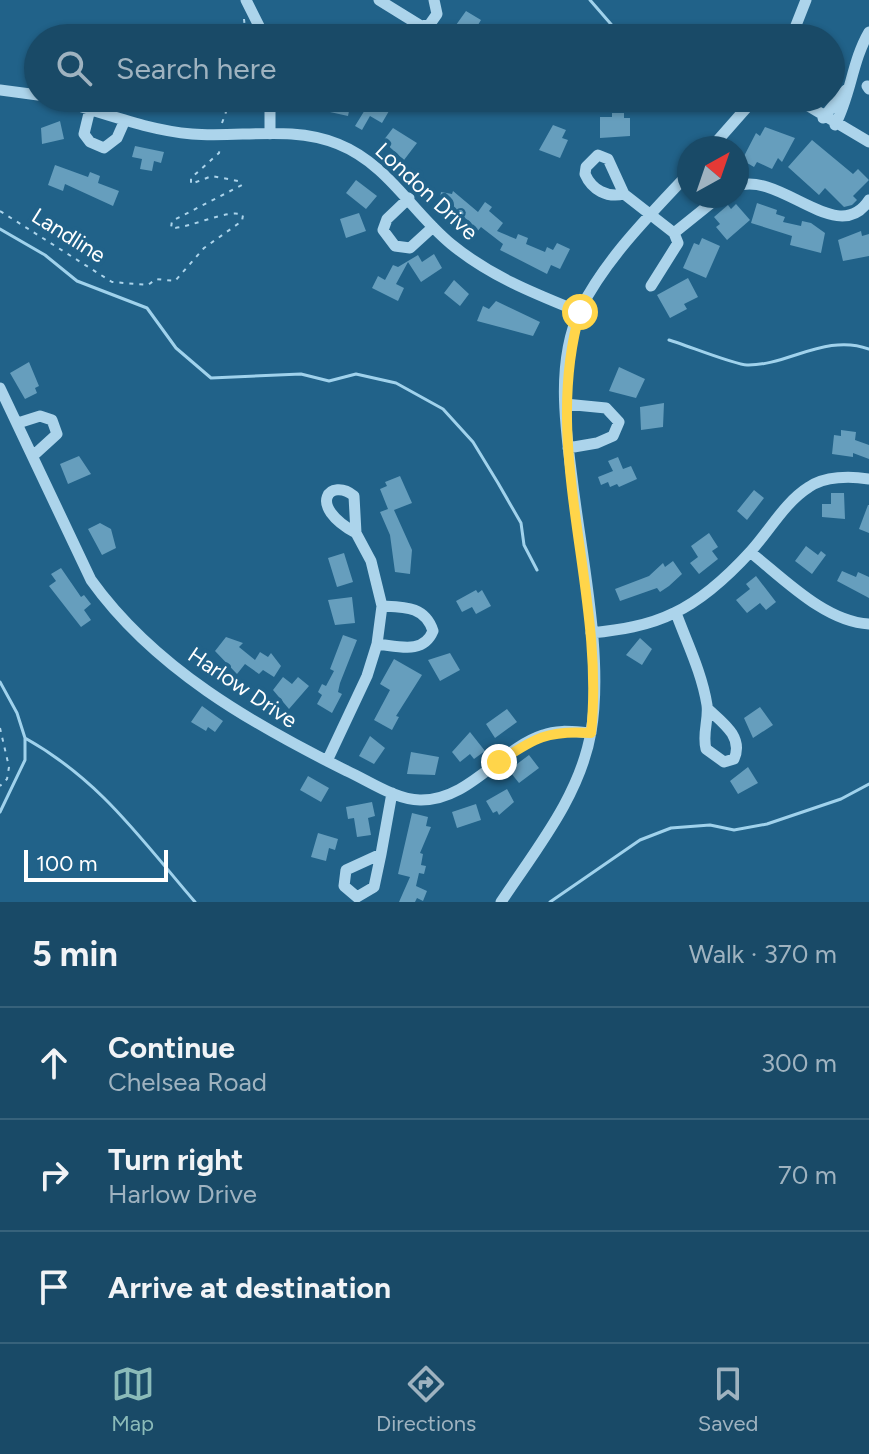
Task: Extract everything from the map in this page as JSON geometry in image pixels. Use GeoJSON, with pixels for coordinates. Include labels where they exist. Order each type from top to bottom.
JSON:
{"type":"FeatureCollection","features":[{"type":"Feature","properties":{"kind":"street"},"geometry":{"type":"LineString","coordinates":[[384,0],[418,24]]}},
{"type":"Feature","properties":{"kind":"street"},"geometry":{"type":"LineString","coordinates":[[430,24],[437,14],[434,0]]}},
{"type":"Feature","properties":{"kind":"street"},"geometry":{"type":"LineString","coordinates":[[797,24],[806,0]]}},
{"type":"Feature","properties":{"kind":"street"},"geometry":{"type":"LineString","coordinates":[[248,4],[258,24]]}},
{"type":"Feature","properties":{"kind":"street"},"geometry":{"type":"LineString","coordinates":[[845,96],[851,70],[869,32]]}},
{"type":"Feature","properties":{"kind":"street"},"geometry":{"type":"LineString","coordinates":[[0,90],[24,93]]}},
{"type":"Feature","properties":{"kind":"street"},"geometry":{"type":"LineString","coordinates":[[89,112],[84,134],[90,142],[104,148],[117,138],[125,120]]}},
{"type":"Feature","properties":{"kind":"street","name":"London Drive"},"geometry":{"type":"LineString","coordinates":[[100,112],[191,134],[306,136],[336,143],[369,161],[409,198],[433,227],[481,267],[580,312]]}},
{"type":"Feature","properties":{"kind":"street"},"geometry":{"type":"LineString","coordinates":[[270,112],[270,134]]}},
{"type":"Feature","properties":{"kind":"street"},"geometry":{"type":"LineString","coordinates":[[722,136],[743,112]]}},
{"type":"Feature","properties":{"kind":"street"},"geometry":{"type":"LineString","coordinates":[[815,112],[869,142]]}},
{"type":"Feature","properties":{"kind":"street"},"geometry":{"type":"LineString","coordinates":[[823,118],[828,112]]}},
{"type":"Feature","properties":{"kind":"street"},"geometry":{"type":"LineString","coordinates":[[835,125],[842,112]]}},
{"type":"Feature","properties":{"kind":"street"},"geometry":{"type":"LineString","coordinates":[[749,184],[771,187],[837,217],[857,213],[869,200]]}},
{"type":"Feature","properties":{"kind":"street"},"geometry":{"type":"LineString","coordinates":[[501,902],[569,798],[591,733],[595,694],[591,633],[565,404],[570,345],[580,312],[613,258],[677,186]]}},
{"type":"Feature","properties":{"kind":"street"},"geometry":{"type":"LineString","coordinates":[[624,194],[674,233],[678,243],[651,286]]}},
{"type":"Feature","properties":{"kind":"street"},"geometry":{"type":"LineString","coordinates":[[409,198],[384,224],[383,230],[395,246],[410,248],[433,227]]}},
{"type":"Feature","properties":{"kind":"street"},"geometry":{"type":"LineString","coordinates":[[674,233],[705,208]]}},
{"type":"Feature","properties":{"kind":"street","name":"Harlow Drive"},"geometry":{"type":"LineString","coordinates":[[0,388],[91,580],[124,620],[178,668],[232,708],[298,748],[392,793],[420,800],[449,794],[542,735],[561,731],[591,733]]}},
{"type":"Feature","properties":{"kind":"street"},"geometry":{"type":"LineString","coordinates":[[565,404],[606,408],[619,422],[613,436],[597,443],[568,448]]}},
{"type":"Feature","properties":{"kind":"street"},"geometry":{"type":"LineString","coordinates":[[18,423],[40,416],[52,420],[57,434],[34,455]]}},
{"type":"Feature","properties":{"kind":"street"},"geometry":{"type":"LineString","coordinates":[[591,633],[627,629],[676,613],[714,586],[750,552],[783,511],[808,487],[838,478],[869,479]]}},
{"type":"Feature","properties":{"kind":"street"},"geometry":{"type":"LineString","coordinates":[[327,761],[367,676],[377,644],[382,606],[371,561],[356,533]]}},
{"type":"Feature","properties":{"kind":"street"},"geometry":{"type":"LineString","coordinates":[[750,552],[828,610],[851,621],[869,624]]}},
{"type":"Feature","properties":{"kind":"street"},"geometry":{"type":"LineString","coordinates":[[377,644],[415,648],[426,642],[433,631],[426,617],[412,607],[382,606]]}},
{"type":"Feature","properties":{"kind":"street"},"geometry":{"type":"LineString","coordinates":[[676,613],[700,677],[708,709]]}},
{"type":"Feature","properties":{"kind":"street"},"geometry":{"type":"LineString","coordinates":[[381,854],[392,793]]}},
{"type":"Feature","properties":{"kind":"path"},"geometry":{"type":"LineString","coordinates":[[243,24],[248,4]]}},
{"type":"Feature","properties":{"kind":"path"},"geometry":{"type":"LineString","coordinates":[[221,130],[227,112]]}},
{"type":"Feature","properties":{"kind":"path","name":"Landline"},"geometry":{"type":"LineString","coordinates":[[0,211],[112,282],[148,285],[156,279],[175,281],[204,248],[242,221],[243,215],[233,213],[208,222],[171,228],[172,221],[195,207],[242,185],[238,181],[212,176],[191,184],[191,178],[219,153],[221,139]]}},
{"type":"Feature","properties":{"kind":"path"},"geometry":{"type":"LineString","coordinates":[[0,728],[9,767],[7,779],[0,786]]}},
{"type":"Feature","properties":{"kind":"building"},"geometry":{"type":"Polygon","coordinates":[[[466,11],[481,20],[479,24],[457,24],[466,11]]]}},
{"type":"Feature","properties":{"kind":"building"},"geometry":{"type":"Polygon","coordinates":[[[364,112],[388,112],[382,123],[370,116],[362,130],[355,126],[364,112]]]}},
{"type":"Feature","properties":{"kind":"building"},"geometry":{"type":"Polygon","coordinates":[[[612,113],[624,113],[624,118],[630,118],[630,136],[600,138],[600,117],[612,117],[612,113]]]}},
{"type":"Feature","properties":{"kind":"building"},"geometry":{"type":"Polygon","coordinates":[[[60,121],[64,139],[42,144],[41,128],[60,121]]]}},
{"type":"Feature","properties":{"kind":"building"},"geometry":{"type":"Polygon","coordinates":[[[553,125],[566,130],[562,138],[568,140],[560,158],[539,150],[553,125]]]}},
{"type":"Feature","properties":{"kind":"building"},"geometry":{"type":"Polygon","coordinates":[[[765,127],[795,138],[782,162],[778,158],[772,169],[757,162],[754,167],[749,164],[749,146],[756,133],[760,136],[765,127]]]}},
{"type":"Feature","properties":{"kind":"building"},"geometry":{"type":"Polygon","coordinates":[[[393,128],[417,143],[404,160],[383,141],[393,128]]]}},
{"type":"Feature","properties":{"kind":"building"},"geometry":{"type":"Polygon","coordinates":[[[812,140],[853,174],[858,169],[869,180],[853,196],[857,200],[852,205],[844,207],[825,188],[819,195],[788,167],[812,140]]]}},
{"type":"Feature","properties":{"kind":"building"},"geometry":{"type":"Polygon","coordinates":[[[135,146],[164,152],[161,163],[154,161],[152,171],[140,169],[142,159],[132,157],[135,146]]]}},
{"type":"Feature","properties":{"kind":"building"},"geometry":{"type":"Polygon","coordinates":[[[55,165],[88,177],[90,172],[100,176],[98,183],[119,191],[113,206],[65,184],[63,191],[48,185],[55,165]]]}},
{"type":"Feature","properties":{"kind":"building"},"geometry":{"type":"Polygon","coordinates":[[[356,180],[377,196],[366,209],[346,193],[356,180]]]}},
{"type":"Feature","properties":{"kind":"building"},"geometry":{"type":"Polygon","coordinates":[[[453,191],[478,212],[485,202],[492,207],[489,211],[503,223],[497,231],[516,239],[518,234],[528,238],[526,244],[545,252],[547,247],[553,250],[557,243],[570,249],[560,269],[551,265],[547,274],[500,250],[503,244],[481,227],[476,233],[467,226],[470,222],[449,205],[439,204],[441,192],[452,194],[453,191]]]}},
{"type":"Feature","properties":{"kind":"building"},"geometry":{"type":"Polygon","coordinates":[[[757,203],[777,210],[776,214],[785,217],[783,222],[801,226],[802,221],[811,223],[825,233],[821,253],[790,245],[792,236],[751,223],[757,203]]]}},
{"type":"Feature","properties":{"kind":"building"},"geometry":{"type":"Polygon","coordinates":[[[724,208],[740,208],[750,220],[727,240],[716,227],[720,224],[714,217],[724,208]]]}},
{"type":"Feature","properties":{"kind":"building"},"geometry":{"type":"Polygon","coordinates":[[[359,213],[366,231],[346,238],[340,219],[359,213]]]}},
{"type":"Feature","properties":{"kind":"building"},"geometry":{"type":"Polygon","coordinates":[[[861,231],[862,236],[869,234],[869,256],[843,261],[838,240],[861,231]]]}},
{"type":"Feature","properties":{"kind":"building"},"geometry":{"type":"Polygon","coordinates":[[[702,238],[720,246],[706,278],[683,268],[694,243],[699,245],[702,238]]]}},
{"type":"Feature","properties":{"kind":"building"},"geometry":{"type":"Polygon","coordinates":[[[434,254],[442,268],[421,282],[408,262],[396,284],[404,288],[398,301],[372,288],[378,276],[385,280],[393,265],[398,267],[418,255],[422,262],[434,254]]]}},
{"type":"Feature","properties":{"kind":"building"},"geometry":{"type":"Polygon","coordinates":[[[688,278],[698,297],[684,304],[687,309],[670,318],[657,295],[688,278]]]}},
{"type":"Feature","properties":{"kind":"building"},"geometry":{"type":"Polygon","coordinates":[[[454,280],[469,294],[460,306],[444,293],[454,280]]]}},
{"type":"Feature","properties":{"kind":"building"},"geometry":{"type":"Polygon","coordinates":[[[496,301],[540,322],[533,336],[477,321],[483,306],[489,309],[496,301]]]}},
{"type":"Feature","properties":{"kind":"building"},"geometry":{"type":"Polygon","coordinates":[[[29,362],[39,386],[35,388],[37,393],[25,399],[10,373],[29,362]]]}},
{"type":"Feature","properties":{"kind":"building"},"geometry":{"type":"Polygon","coordinates":[[[619,367],[645,379],[636,398],[609,391],[619,367]]]}},
{"type":"Feature","properties":{"kind":"building"},"geometry":{"type":"Polygon","coordinates":[[[664,403],[663,427],[641,430],[640,407],[664,403]]]}},
{"type":"Feature","properties":{"kind":"building"},"geometry":{"type":"Polygon","coordinates":[[[841,430],[856,432],[855,440],[869,445],[869,459],[853,453],[853,457],[832,454],[834,435],[841,436],[841,430]]]}},
{"type":"Feature","properties":{"kind":"building"},"geometry":{"type":"Polygon","coordinates":[[[79,456],[91,474],[68,484],[60,464],[79,456]]]}},
{"type":"Feature","properties":{"kind":"building"},"geometry":{"type":"Polygon","coordinates":[[[618,457],[623,469],[631,466],[637,479],[619,487],[617,484],[610,487],[608,482],[601,485],[598,477],[613,471],[608,461],[618,457]]]}},
{"type":"Feature","properties":{"kind":"building"},"geometry":{"type":"Polygon","coordinates":[[[400,476],[412,503],[394,510],[412,550],[410,574],[395,572],[390,535],[380,512],[388,509],[380,489],[387,486],[385,482],[400,476]]]}},
{"type":"Feature","properties":{"kind":"building"},"geometry":{"type":"Polygon","coordinates":[[[754,490],[764,498],[747,520],[737,511],[754,490]]]}},
{"type":"Feature","properties":{"kind":"building"},"geometry":{"type":"Polygon","coordinates":[[[831,493],[844,493],[845,519],[822,517],[822,504],[831,504],[831,493]]]}},
{"type":"Feature","properties":{"kind":"building"},"geometry":{"type":"Polygon","coordinates":[[[869,505],[869,533],[859,529],[869,505]]]}},
{"type":"Feature","properties":{"kind":"building"},"geometry":{"type":"Polygon","coordinates":[[[100,523],[111,529],[116,548],[102,555],[88,529],[100,523]]]}},
{"type":"Feature","properties":{"kind":"building"},"geometry":{"type":"Polygon","coordinates":[[[709,533],[718,547],[712,551],[718,559],[699,574],[690,563],[698,557],[691,546],[709,533]]]}},
{"type":"Feature","properties":{"kind":"building"},"geometry":{"type":"Polygon","coordinates":[[[806,546],[818,555],[821,551],[826,555],[812,574],[795,561],[806,546]]]}},
{"type":"Feature","properties":{"kind":"building"},"geometry":{"type":"Polygon","coordinates":[[[344,553],[353,582],[337,587],[328,558],[344,553]]]}},
{"type":"Feature","properties":{"kind":"building"},"geometry":{"type":"Polygon","coordinates":[[[673,561],[682,574],[669,586],[660,592],[657,588],[620,601],[615,589],[649,576],[663,563],[665,567],[673,561]]]}},
{"type":"Feature","properties":{"kind":"building"},"geometry":{"type":"Polygon","coordinates":[[[61,568],[81,597],[84,595],[91,604],[84,610],[91,620],[81,627],[49,586],[56,581],[51,574],[61,568]]]}},
{"type":"Feature","properties":{"kind":"building"},"geometry":{"type":"Polygon","coordinates":[[[842,571],[856,577],[858,572],[869,577],[869,598],[837,581],[842,571]]]}},
{"type":"Feature","properties":{"kind":"building"},"geometry":{"type":"Polygon","coordinates":[[[756,576],[776,602],[766,610],[760,603],[747,613],[736,600],[750,589],[746,584],[756,576]]]}},
{"type":"Feature","properties":{"kind":"building"},"geometry":{"type":"Polygon","coordinates":[[[476,590],[478,593],[482,590],[491,606],[476,614],[472,607],[462,612],[456,601],[476,590]]]}},
{"type":"Feature","properties":{"kind":"building"},"geometry":{"type":"Polygon","coordinates":[[[352,597],[355,623],[335,625],[328,600],[352,597]]]}},
{"type":"Feature","properties":{"kind":"building"},"geometry":{"type":"Polygon","coordinates":[[[343,635],[357,640],[340,683],[338,692],[342,694],[332,713],[317,704],[322,695],[318,692],[322,684],[326,686],[334,671],[330,669],[343,635]]]}},
{"type":"Feature","properties":{"kind":"building"},"geometry":{"type":"Polygon","coordinates":[[[226,637],[243,643],[239,647],[255,660],[260,652],[268,657],[271,653],[281,666],[274,677],[263,670],[259,674],[245,664],[237,674],[215,651],[226,637]]]}},
{"type":"Feature","properties":{"kind":"building"},"geometry":{"type":"Polygon","coordinates":[[[640,638],[652,649],[642,665],[626,655],[640,638]]]}},
{"type":"Feature","properties":{"kind":"building"},"geometry":{"type":"Polygon","coordinates":[[[450,653],[460,670],[440,681],[428,660],[450,653]]]}},
{"type":"Feature","properties":{"kind":"building"},"geometry":{"type":"Polygon","coordinates":[[[394,659],[422,675],[396,716],[399,717],[392,730],[374,720],[390,690],[380,684],[394,659]]]}},
{"type":"Feature","properties":{"kind":"building"},"geometry":{"type":"Polygon","coordinates":[[[283,677],[292,684],[298,677],[309,686],[289,709],[273,690],[283,677]]]}},
{"type":"Feature","properties":{"kind":"building"},"geometry":{"type":"Polygon","coordinates":[[[202,706],[223,721],[215,732],[208,727],[206,731],[191,722],[202,706]]]}},
{"type":"Feature","properties":{"kind":"building"},"geometry":{"type":"Polygon","coordinates":[[[760,707],[773,725],[753,738],[744,718],[760,707]]]}},
{"type":"Feature","properties":{"kind":"building"},"geometry":{"type":"Polygon","coordinates":[[[507,709],[517,722],[495,738],[486,724],[507,709]]]}},
{"type":"Feature","properties":{"kind":"building"},"geometry":{"type":"Polygon","coordinates":[[[470,732],[485,751],[474,759],[470,754],[460,762],[452,752],[470,732]]]}},
{"type":"Feature","properties":{"kind":"building"},"geometry":{"type":"Polygon","coordinates":[[[370,736],[385,748],[374,764],[359,756],[370,736]]]}},
{"type":"Feature","properties":{"kind":"building"},"geometry":{"type":"Polygon","coordinates":[[[411,752],[439,757],[435,775],[407,774],[411,752]]]}},
{"type":"Feature","properties":{"kind":"building"},"geometry":{"type":"Polygon","coordinates":[[[529,755],[539,768],[519,783],[511,773],[515,770],[513,767],[529,755]]]}},
{"type":"Feature","properties":{"kind":"building"},"geometry":{"type":"Polygon","coordinates":[[[748,767],[758,783],[738,794],[730,781],[748,767]]]}},
{"type":"Feature","properties":{"kind":"building"},"geometry":{"type":"Polygon","coordinates":[[[308,776],[329,788],[321,802],[300,790],[308,776]]]}},
{"type":"Feature","properties":{"kind":"building"},"geometry":{"type":"Polygon","coordinates":[[[507,789],[514,802],[499,815],[497,811],[493,813],[486,801],[507,789]]]}},
{"type":"Feature","properties":{"kind":"building"},"geometry":{"type":"Polygon","coordinates":[[[372,802],[375,816],[368,818],[371,835],[357,837],[354,818],[348,819],[346,807],[372,802]]]}},
{"type":"Feature","properties":{"kind":"building"},"geometry":{"type":"Polygon","coordinates":[[[476,804],[481,820],[457,828],[452,812],[476,804]]]}},
{"type":"Feature","properties":{"kind":"building"},"geometry":{"type":"Polygon","coordinates":[[[412,813],[428,817],[426,826],[431,827],[420,853],[423,854],[421,865],[426,866],[424,874],[419,873],[416,886],[427,891],[423,901],[417,898],[415,902],[399,902],[410,877],[398,874],[412,813]]]}},
{"type":"Feature","properties":{"kind":"building"},"geometry":{"type":"Polygon","coordinates":[[[318,833],[338,839],[335,850],[329,848],[326,861],[311,857],[318,833]]]}},
{"type":"Feature","properties":{"kind":"waterway"},"geometry":{"type":"LineString","coordinates":[[590,0],[611,24]]}},
{"type":"Feature","properties":{"kind":"waterway"},"geometry":{"type":"LineString","coordinates":[[0,229],[45,255],[77,281],[147,308],[176,348],[211,378],[301,374],[329,381],[356,374],[396,383],[443,409],[473,442],[498,483],[521,523],[524,545],[537,570]]}},
{"type":"Feature","properties":{"kind":"waterway"},"geometry":{"type":"LineString","coordinates":[[669,340],[747,365],[777,361],[837,345],[869,349]]}},
{"type":"Feature","properties":{"kind":"waterway"},"geometry":{"type":"LineString","coordinates":[[0,682],[17,713],[25,738],[52,754],[97,791],[195,902]]}},
{"type":"Feature","properties":{"kind":"waterway"},"geometry":{"type":"LineString","coordinates":[[0,812],[25,760],[25,738]]}},
{"type":"Feature","properties":{"kind":"waterway"},"geometry":{"type":"LineString","coordinates":[[550,902],[640,840],[671,828],[710,825],[734,830],[767,824],[841,799],[869,784]]}},
{"type":"Feature","properties":{"kind":"route"},"geometry":{"type":"LineString","coordinates":[[499,762],[542,735],[561,731],[591,733],[595,694],[591,633],[565,404],[570,345],[580,312]]}}]}
